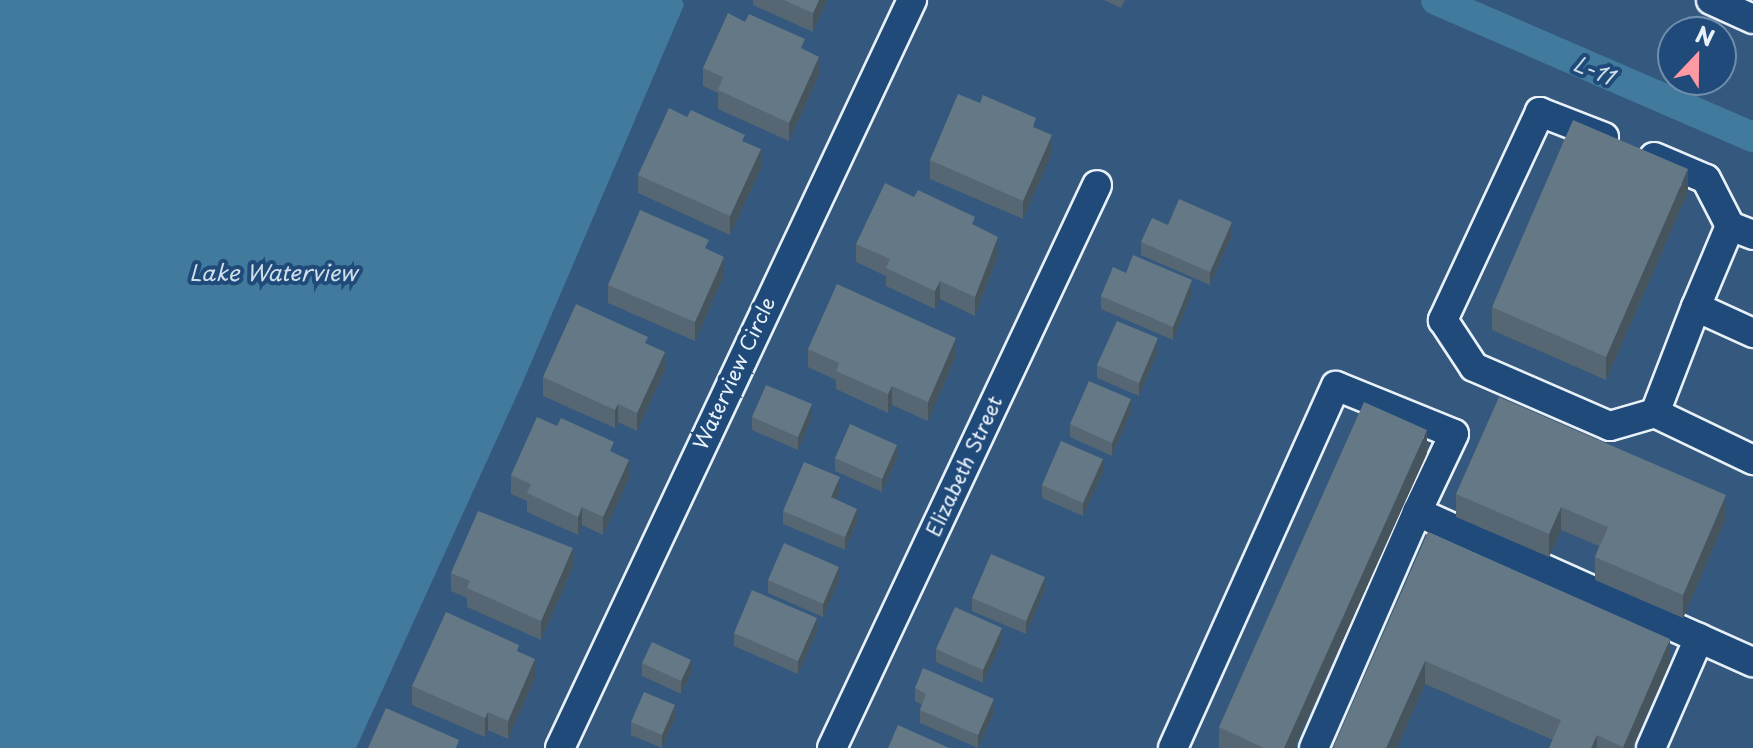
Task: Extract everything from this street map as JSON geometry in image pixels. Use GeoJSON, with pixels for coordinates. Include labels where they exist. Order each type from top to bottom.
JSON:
{"type":"FeatureCollection","features":[{"type":"Feature","properties":{"kind":"street","name":"Waterview Circle"},"geometry":{"type":"LineString","coordinates":[[560,748],[912,0]]}},
{"type":"Feature","properties":{"kind":"street"},"geometry":{"type":"LineString","coordinates":[[1711,0],[1753,19]]}},
{"type":"Feature","properties":{"kind":"street"},"geometry":{"type":"LineString","coordinates":[[1655,413],[1696,307],[1742,230],[1706,179],[1540,112],[1443,320],[1474,367],[1610,426],[1655,413],[1753,460]]}},
{"type":"Feature","properties":{"kind":"street","name":"Elizabeth Street"},"geometry":{"type":"LineString","coordinates":[[832,748],[1097,185]]}},
{"type":"Feature","properties":{"kind":"street"},"geometry":{"type":"LineString","coordinates":[[1696,307],[1753,333]]}},
{"type":"Feature","properties":{"kind":"street"},"geometry":{"type":"LineString","coordinates":[[1173,748],[1336,386],[1454,434],[1314,748]]}},
{"type":"Feature","properties":{"kind":"street"},"geometry":{"type":"LineString","coordinates":[[1417,512],[1753,662]]}},
{"type":"Feature","properties":{"kind":"street"},"geometry":{"type":"LineString","coordinates":[[1651,748],[1699,638]]}},
{"type":"Feature","properties":{"kind":"water","name":"Lake Waterview"},"geometry":{"type":"Polygon","coordinates":[[[0,0],[682,0],[684,5],[522,384],[356,748],[0,748],[0,0]]]}},
{"type":"Feature","properties":{"kind":"building"},"geometry":{"type":"Polygon","coordinates":[[[784,0],[819,0],[813,13],[784,0]]]}},
{"type":"Feature","properties":{"kind":"building"},"geometry":{"type":"Polygon","coordinates":[[[728,13],[745,22],[749,14],[805,39],[801,48],[819,57],[789,123],[718,90],[723,77],[703,68],[728,13]]]}},
{"type":"Feature","properties":{"kind":"building"},"geometry":{"type":"Polygon","coordinates":[[[958,94],[980,103],[983,95],[1036,118],[1033,127],[1052,135],[1023,201],[930,160],[958,94]]]}},
{"type":"Feature","properties":{"kind":"building"},"geometry":{"type":"Polygon","coordinates":[[[669,108],[687,117],[691,110],[745,135],[742,141],[761,149],[730,216],[638,175],[669,108]]]}},
{"type":"Feature","properties":{"kind":"building"},"geometry":{"type":"Polygon","coordinates":[[[1573,120],[1688,169],[1606,357],[1492,307],[1573,120]]]}},
{"type":"Feature","properties":{"kind":"building"},"geometry":{"type":"Polygon","coordinates":[[[885,183],[914,197],[918,190],[975,217],[972,224],[998,237],[975,297],[940,281],[935,291],[886,268],[890,259],[856,244],[885,183]]]}},
{"type":"Feature","properties":{"kind":"building"},"geometry":{"type":"Polygon","coordinates":[[[1179,199],[1232,222],[1210,272],[1141,242],[1152,218],[1168,225],[1179,199]]]}},
{"type":"Feature","properties":{"kind":"building"},"geometry":{"type":"Polygon","coordinates":[[[640,210],[709,240],[705,248],[724,257],[695,322],[608,285],[640,210]]]}},
{"type":"Feature","properties":{"kind":"building"},"geometry":{"type":"Polygon","coordinates":[[[1133,255],[1192,280],[1173,327],[1101,296],[1113,267],[1126,273],[1133,255]]]}},
{"type":"Feature","properties":{"kind":"building"},"geometry":{"type":"Polygon","coordinates":[[[837,284],[956,338],[928,402],[892,386],[888,394],[836,371],[839,363],[808,349],[837,284]]]}},
{"type":"Feature","properties":{"kind":"building"},"geometry":{"type":"Polygon","coordinates":[[[576,304],[648,337],[645,343],[665,352],[637,413],[618,404],[615,410],[543,377],[576,304]]]}},
{"type":"Feature","properties":{"kind":"building"},"geometry":{"type":"Polygon","coordinates":[[[1117,321],[1158,338],[1139,383],[1097,365],[1117,321]]]}},
{"type":"Feature","properties":{"kind":"building"},"geometry":{"type":"Polygon","coordinates":[[[1089,381],[1131,399],[1112,443],[1070,424],[1089,381]]]}},
{"type":"Feature","properties":{"kind":"building"},"geometry":{"type":"Polygon","coordinates":[[[766,385],[812,404],[798,437],[752,417],[766,385]]]}},
{"type":"Feature","properties":{"kind":"building"},"geometry":{"type":"Polygon","coordinates":[[[1499,397],[1726,495],[1683,595],[1595,557],[1608,527],[1561,507],[1549,534],[1456,494],[1499,397]]]}},
{"type":"Feature","properties":{"kind":"building"},"geometry":{"type":"Polygon","coordinates":[[[1364,402],[1427,430],[1284,748],[1264,748],[1219,727],[1364,402]]]}},
{"type":"Feature","properties":{"kind":"building"},"geometry":{"type":"Polygon","coordinates":[[[537,417],[557,426],[561,418],[614,442],[610,451],[629,460],[603,517],[582,507],[578,517],[527,493],[531,484],[511,475],[537,417]]]}},
{"type":"Feature","properties":{"kind":"building"},"geometry":{"type":"Polygon","coordinates":[[[850,424],[897,445],[882,479],[835,458],[850,424]]]}},
{"type":"Feature","properties":{"kind":"building"},"geometry":{"type":"Polygon","coordinates":[[[1061,441],[1103,459],[1083,503],[1042,485],[1061,441]]]}},
{"type":"Feature","properties":{"kind":"building"},"geometry":{"type":"Polygon","coordinates":[[[804,462],[840,477],[831,497],[857,509],[845,537],[783,511],[804,462]]]}},
{"type":"Feature","properties":{"kind":"building"},"geometry":{"type":"Polygon","coordinates":[[[478,511],[573,548],[541,621],[467,588],[470,581],[451,573],[478,511]]]}},
{"type":"Feature","properties":{"kind":"building"},"geometry":{"type":"Polygon","coordinates":[[[1428,532],[1670,639],[1623,747],[1597,735],[1591,748],[1549,748],[1561,720],[1425,661],[1386,748],[1333,748],[1428,532]]]}},
{"type":"Feature","properties":{"kind":"building"},"geometry":{"type":"Polygon","coordinates":[[[784,543],[839,567],[823,604],[768,580],[784,543]]]}},
{"type":"Feature","properties":{"kind":"building"},"geometry":{"type":"Polygon","coordinates":[[[991,554],[1045,577],[1026,621],[972,598],[991,554]]]}},
{"type":"Feature","properties":{"kind":"building"},"geometry":{"type":"Polygon","coordinates":[[[752,590],[817,618],[798,661],[734,633],[752,590]]]}},
{"type":"Feature","properties":{"kind":"building"},"geometry":{"type":"Polygon","coordinates":[[[955,607],[1002,628],[983,670],[936,649],[955,607]]]}},
{"type":"Feature","properties":{"kind":"building"},"geometry":{"type":"Polygon","coordinates":[[[446,612],[519,645],[517,651],[535,659],[508,721],[488,712],[485,718],[412,686],[446,612]]]}},
{"type":"Feature","properties":{"kind":"building"},"geometry":{"type":"Polygon","coordinates":[[[652,642],[691,660],[681,681],[642,663],[652,642]]]}},
{"type":"Feature","properties":{"kind":"building"},"geometry":{"type":"Polygon","coordinates":[[[923,668],[994,699],[978,735],[920,710],[926,694],[915,688],[923,668]]]}},
{"type":"Feature","properties":{"kind":"building"},"geometry":{"type":"Polygon","coordinates":[[[644,692],[675,705],[662,735],[631,722],[644,692]]]}},
{"type":"Feature","properties":{"kind":"building"},"geometry":{"type":"Polygon","coordinates":[[[386,708],[459,740],[456,748],[368,748],[386,708]]]}},
{"type":"Feature","properties":{"kind":"building"},"geometry":{"type":"Polygon","coordinates":[[[898,725],[949,748],[888,748],[898,725]]]}},
{"type":"Feature","properties":{"kind":"waterway","name":"L-11"},"geometry":{"type":"LineString","coordinates":[[1436,0],[1753,137]]}}]}
